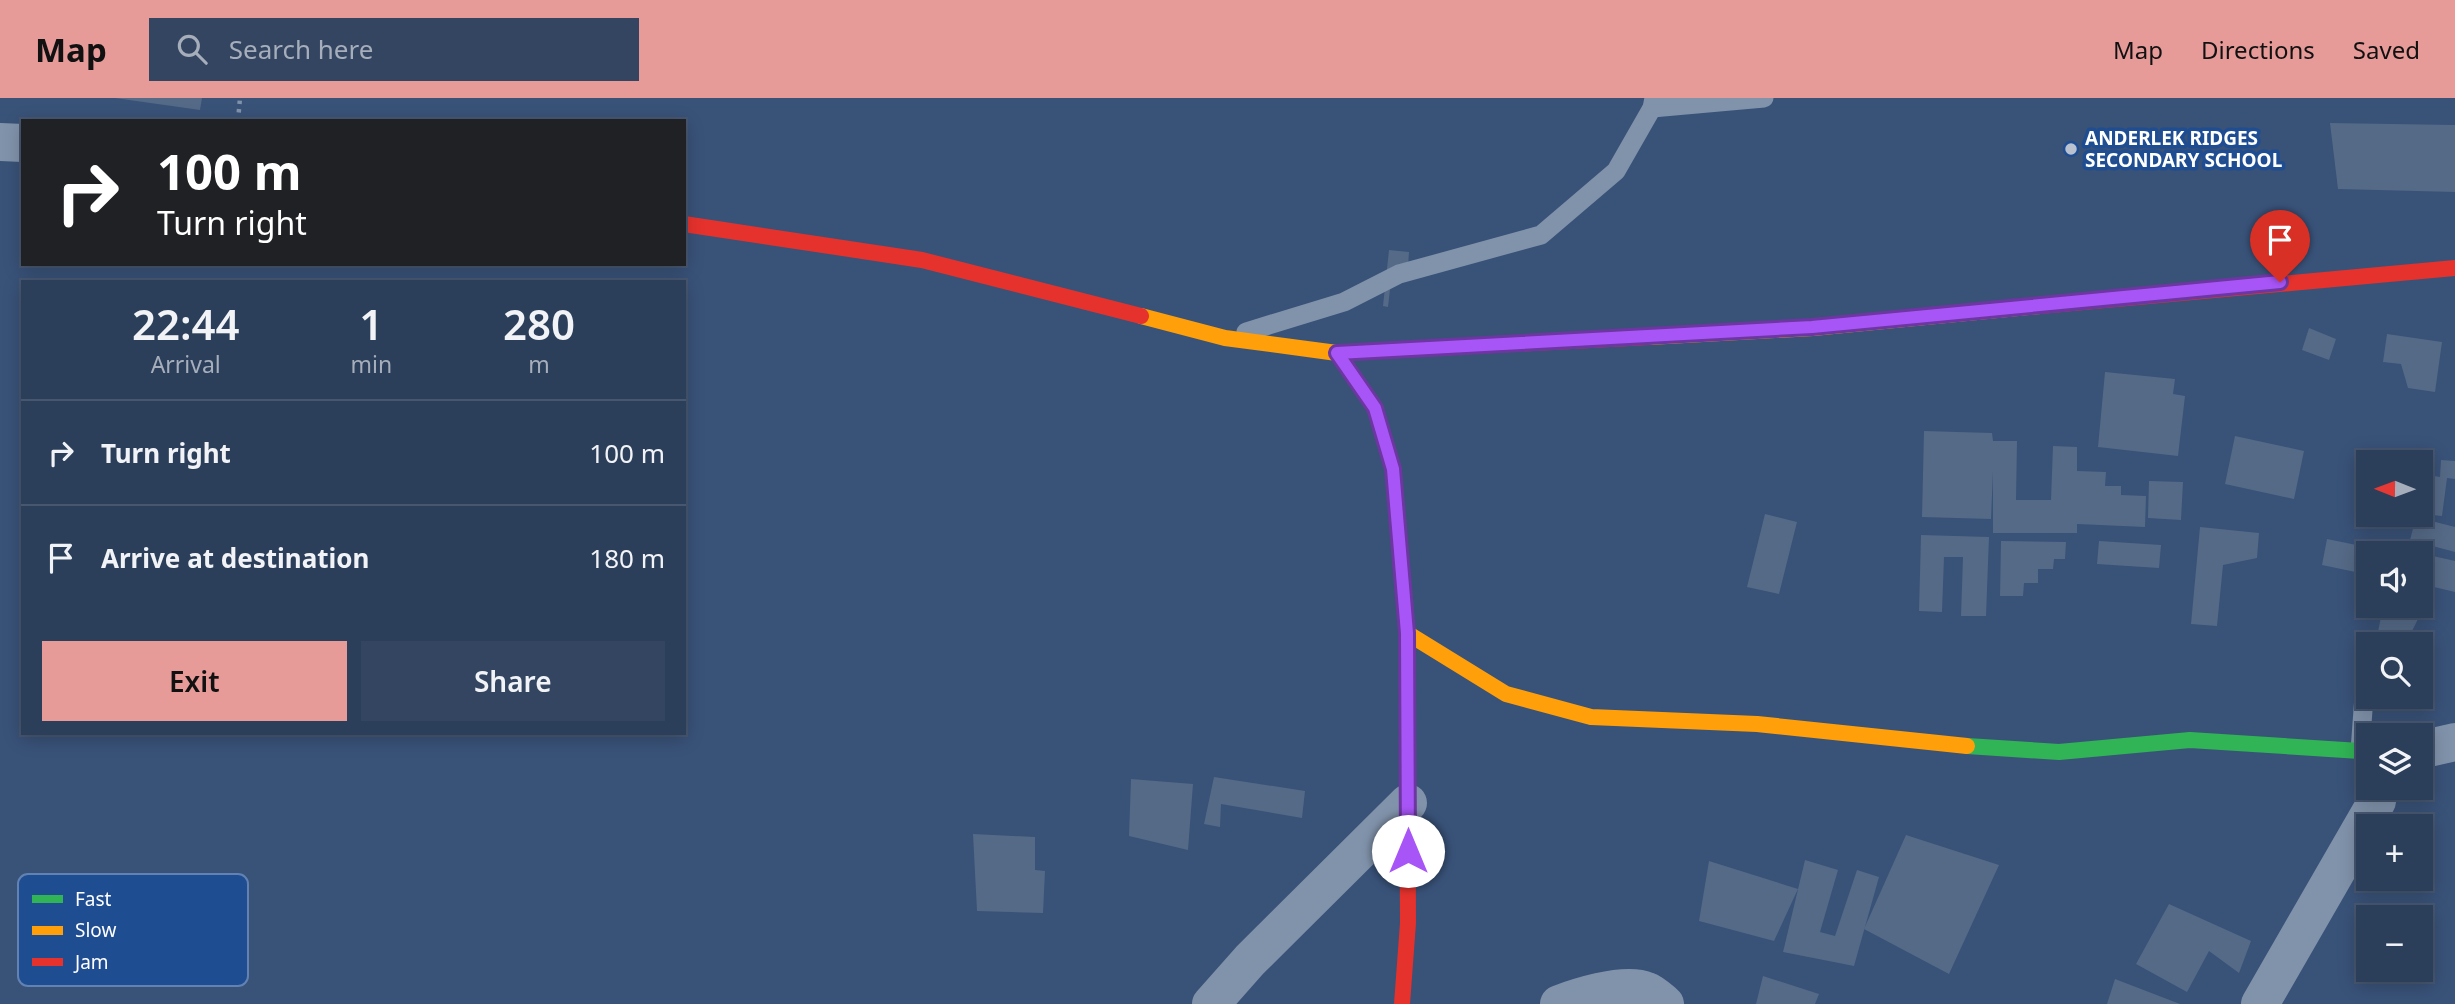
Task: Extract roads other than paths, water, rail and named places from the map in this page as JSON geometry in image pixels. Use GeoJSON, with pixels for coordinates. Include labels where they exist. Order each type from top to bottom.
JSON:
{"type":"FeatureCollection","features":[{"type":"Feature","properties":{"kind":"street"},"geometry":{"type":"LineString","coordinates":[[0,142],[21,143]]}},
{"type":"Feature","properties":{"kind":"street"},"geometry":{"type":"LineString","coordinates":[[686,224],[922,260],[1225,338],[1337,353],[1812,327],[2455,268]]}},
{"type":"Feature","properties":{"kind":"street"},"geometry":{"type":"LineString","coordinates":[[1337,353],[1375,408],[1393,469],[1407,633],[1408,923],[1402,1004]]}},
{"type":"Feature","properties":{"kind":"street"},"geometry":{"type":"LineString","coordinates":[[1407,633],[1506,694],[1591,717],[1757,724],[1969,746],[2059,752],[2190,740],[2356,752]]}},
{"type":"Feature","properties":{"kind":"street"},"geometry":{"type":"LineString","coordinates":[[2433,747],[2455,742]]}},
{"type":"Feature","properties":{"kind":"street"},"geometry":{"type":"LineString","coordinates":[[2260,1004],[2377,800]]}},
{"type":"Feature","properties":{"kind":"street"},"geometry":{"type":"LineString","coordinates":[[1211,1004],[1250,960],[1408,803]]}},
{"type":"Feature","properties":{"kind":"street"},"geometry":{"type":"LineString","coordinates":[[1559,1004],[1590,993],[1616,989],[1646,990],[1665,1004]]}},
{"type":"Feature","properties":{"kind":"lane"},"geometry":{"type":"LineString","coordinates":[[1225,338],[1344,302],[1399,274],[1541,235],[1616,171],[1653,103],[1764,98]]}},
{"type":"Feature","properties":{"kind":"place","name":"ANDERLEK RIDGES SECONDARY SCHOOL"},"geometry":{"type":"Point","coordinates":[2071,149]}}]}
